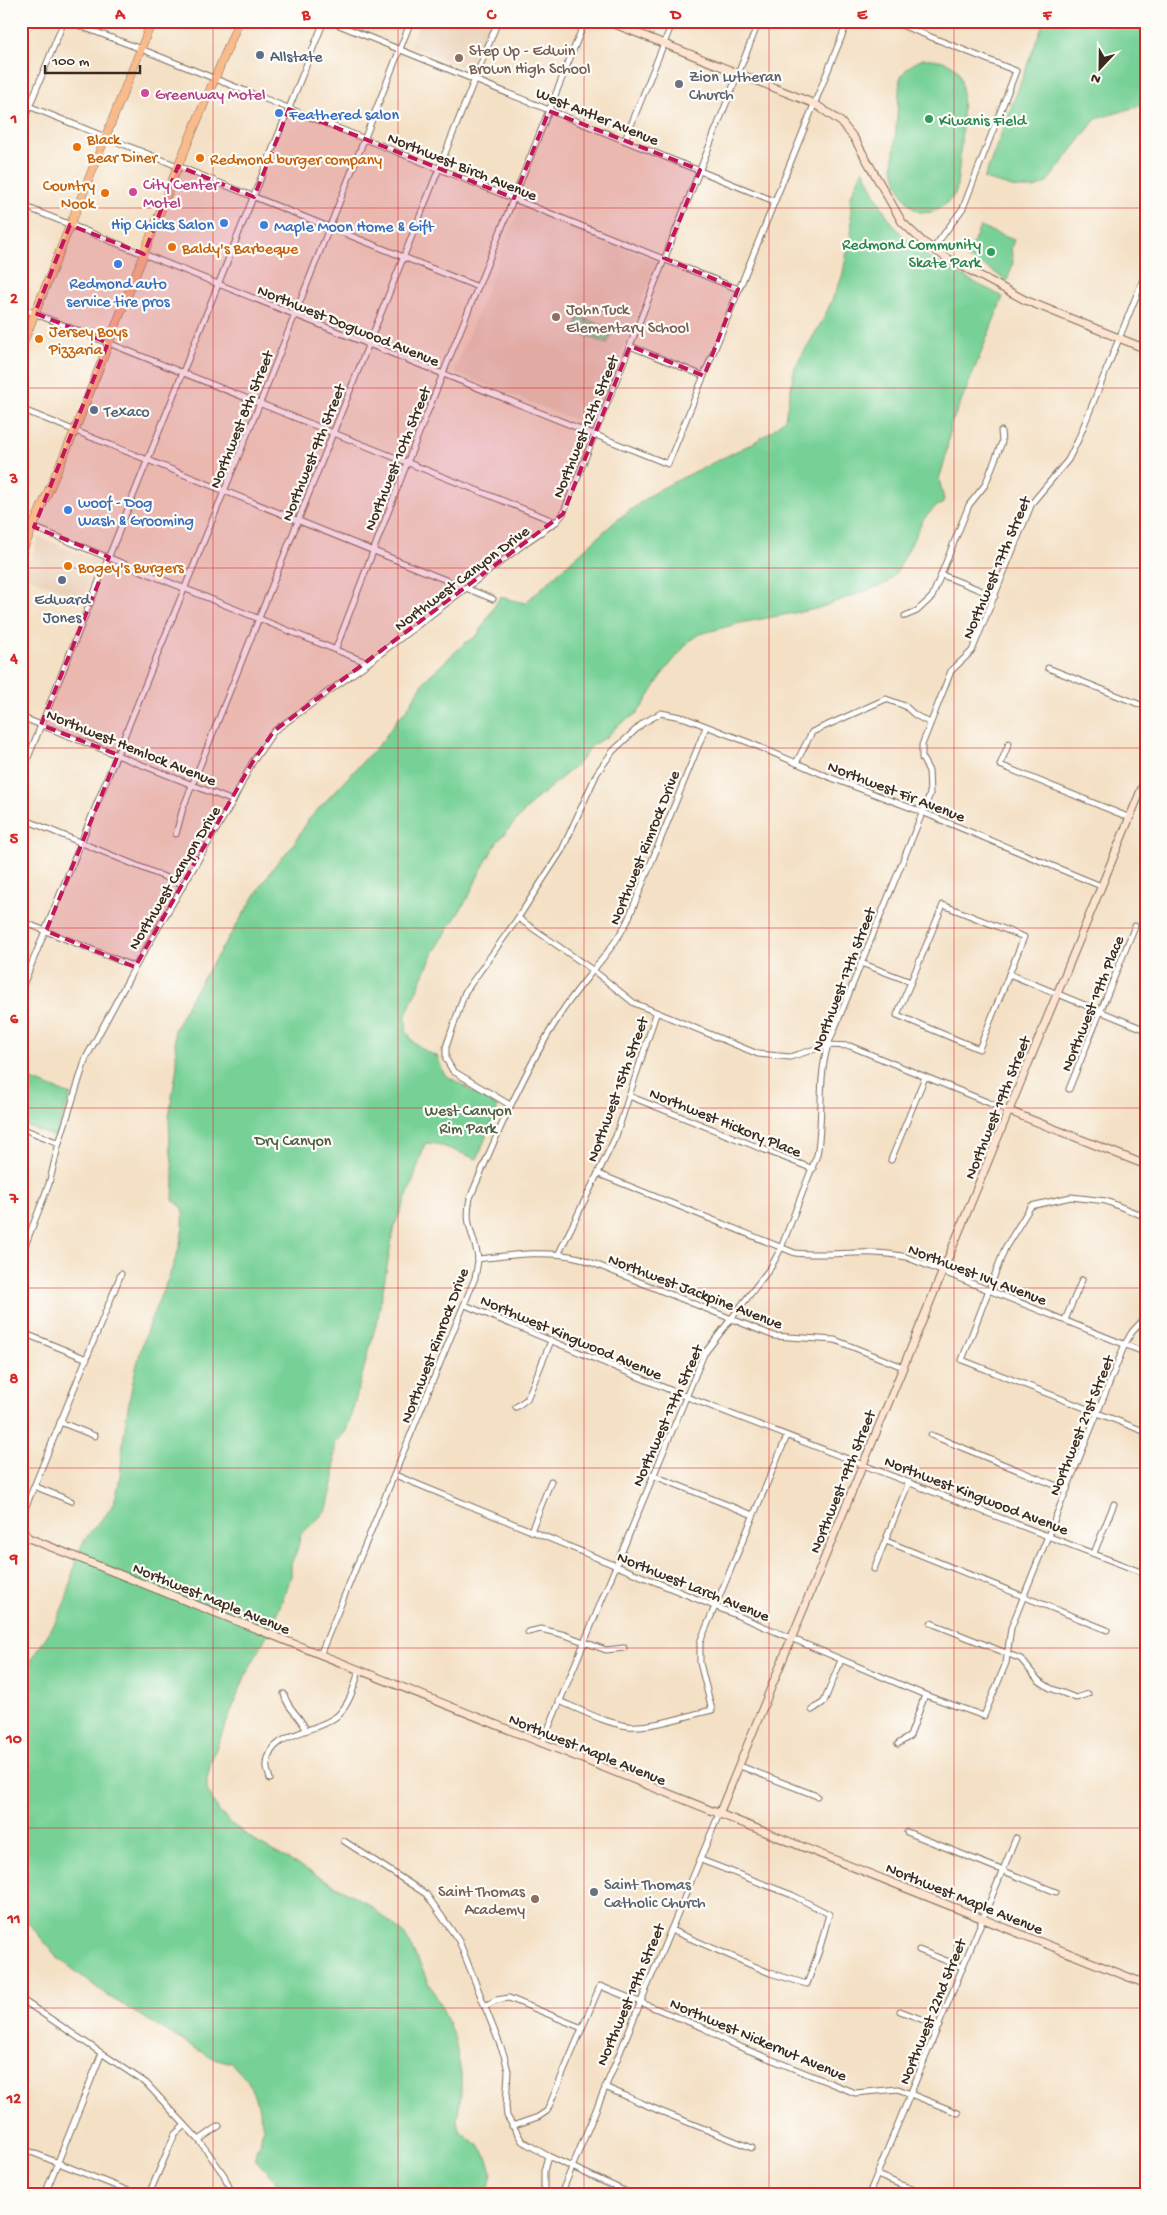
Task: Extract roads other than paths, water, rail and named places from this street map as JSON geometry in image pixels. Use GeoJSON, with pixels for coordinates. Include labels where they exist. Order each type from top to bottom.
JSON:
{"type":"FeatureCollection","features":[{"type":"Feature","properties":{"kind":"main road"},"geometry":{"type":"LineString","coordinates":[[21,348],[152,21]]}},
{"type":"Feature","properties":{"kind":"main road"},"geometry":{"type":"LineString","coordinates":[[21,554],[74,430],[178,166],[239,21]]}},
{"type":"Feature","properties":{"kind":"main road"},"geometry":{"type":"LineString","coordinates":[[607,21],[815,104],[841,122],[854,138],[866,155],[902,222],[915,236],[933,249],[1025,300],[1146,348]]}},
{"type":"Feature","properties":{"kind":"main road","name":"Northwest 19th Street"},"geometry":{"type":"LineString","coordinates":[[719,1814],[944,1271],[1128,817],[1146,778]]}},
{"type":"Feature","properties":{"kind":"main road"},"geometry":{"type":"LineString","coordinates":[[1009,1111],[1146,1165]]}},
{"type":"Feature","properties":{"kind":"main road","name":"Northwest Maple Avenue"},"geometry":{"type":"LineString","coordinates":[[21,1535],[1146,1984]]}},
{"type":"Feature","properties":{"kind":"street","name":"Northwest Birch Avenue"},"geometry":{"type":"LineString","coordinates":[[65,21],[214,78],[738,289]]}},
{"type":"Feature","properties":{"kind":"street"},"geometry":{"type":"LineString","coordinates":[[21,127],[65,21]]}},
{"type":"Feature","properties":{"kind":"street"},"geometry":{"type":"LineString","coordinates":[[21,775],[324,21]]}},
{"type":"Feature","properties":{"kind":"street","name":"West Antler Avenue"},"geometry":{"type":"LineString","coordinates":[[329,21],[774,201]]}},
{"type":"Feature","properties":{"kind":"street","name":"Northwest 8th Street"},"geometry":{"type":"LineString","coordinates":[[21,990],[260,403],[411,21]]}},
{"type":"Feature","properties":{"kind":"street","name":"Northwest 9th Street"},"geometry":{"type":"LineString","coordinates":[[176,834],[183,808],[498,21]]}},
{"type":"Feature","properties":{"kind":"street","name":"Northwest 10th Street"},"geometry":{"type":"LineString","coordinates":[[336,648],[407,463],[585,21]]}},
{"type":"Feature","properties":{"kind":"street"},"geometry":{"type":"LineString","coordinates":[[625,140],[673,21]]}},
{"type":"Feature","properties":{"kind":"street","name":"Northwest 12th Street"},"geometry":{"type":"LineString","coordinates":[[556,522],[563,514],[759,21]]}},
{"type":"Feature","properties":{"kind":"street"},"geometry":{"type":"LineString","coordinates":[[630,346],[704,376],[848,21]]}},
{"type":"Feature","properties":{"kind":"street"},"geometry":{"type":"LineString","coordinates":[[892,21],[1016,71],[963,208],[933,249]]}},
{"type":"Feature","properties":{"kind":"street"},"geometry":{"type":"LineString","coordinates":[[21,104],[478,287]]}},
{"type":"Feature","properties":{"kind":"street","name":"Northwest Dogwood Avenue"},"geometry":{"type":"LineString","coordinates":[[21,205],[668,464],[704,376]]}},
{"type":"Feature","properties":{"kind":"street","name":"Northwest 17th Street"},"geometry":{"type":"LineString","coordinates":[[542,1744],[652,1474],[704,1354],[767,1273],[781,1248],[813,1169],[820,1143],[821,1070],[828,1045],[930,794],[929,771],[922,758],[922,745],[930,723],[951,671],[972,651],[1032,503],[1068,460],[1146,272]]}},
{"type":"Feature","properties":{"kind":"street"},"geometry":{"type":"LineString","coordinates":[[21,308],[556,522]]}},
{"type":"Feature","properties":{"kind":"street"},"geometry":{"type":"LineString","coordinates":[[21,409],[493,599]]}},
{"type":"Feature","properties":{"kind":"street"},"geometry":{"type":"LineString","coordinates":[[905,616],[918,611],[932,597],[969,505],[985,485],[1002,442],[1000,431]]}},
{"type":"Feature","properties":{"kind":"street"},"geometry":{"type":"LineString","coordinates":[[21,522],[368,662]]}},
{"type":"Feature","properties":{"kind":"street","name":"Northwest Canyon Drive"},"geometry":{"type":"LineString","coordinates":[[59,1142],[86,1058],[135,967],[233,801],[252,763],[274,731],[556,522]]}},
{"type":"Feature","properties":{"kind":"street"},"geometry":{"type":"LineString","coordinates":[[942,575],[995,596]]}},
{"type":"Feature","properties":{"kind":"street"},"geometry":{"type":"LineString","coordinates":[[1048,668],[1146,707]]}},
{"type":"Feature","properties":{"kind":"street"},"geometry":{"type":"LineString","coordinates":[[796,764],[812,732],[886,700],[905,706],[915,715],[930,723]]}},
{"type":"Feature","properties":{"kind":"street","name":"Northwest Fir Avenue"},"geometry":{"type":"LineString","coordinates":[[510,1105],[453,1071],[446,1059],[446,1046],[465,992],[518,918],[562,850],[594,779],[613,751],[652,717],[661,713],[685,718],[796,764],[922,812],[1101,886]]}},
{"type":"Feature","properties":{"kind":"street","name":"Northwest Hemlock Avenue"},"geometry":{"type":"LineString","coordinates":[[21,717],[233,801]]}},
{"type":"Feature","properties":{"kind":"street","name":"Northwest Rimrock Drive"},"geometry":{"type":"LineString","coordinates":[[320,1655],[475,1278],[478,1259],[469,1230],[467,1212],[470,1198],[510,1105],[562,1011],[611,949],[628,920],[706,727]]}},
{"type":"Feature","properties":{"kind":"street"},"geometry":{"type":"LineString","coordinates":[[1009,743],[1000,765],[1128,817]]}},
{"type":"Feature","properties":{"kind":"street"},"geometry":{"type":"LineString","coordinates":[[21,818],[184,885]]}},
{"type":"Feature","properties":{"kind":"street"},"geometry":{"type":"LineString","coordinates":[[943,904],[1024,937],[979,1049],[897,1015],[911,982],[943,904]]}},
{"type":"Feature","properties":{"kind":"street"},"geometry":{"type":"LineString","coordinates":[[518,918],[594,971],[634,1003],[656,1014],[758,1054],[790,1057],[828,1045],[850,1046],[1009,1111]]}},
{"type":"Feature","properties":{"kind":"street"},"geometry":{"type":"LineString","coordinates":[[21,921],[135,967]]}},
{"type":"Feature","properties":{"kind":"street","name":"Northwest 19th Place"},"geometry":{"type":"LineString","coordinates":[[1069,1089],[1136,926]]}},
{"type":"Feature","properties":{"kind":"street"},"geometry":{"type":"LineString","coordinates":[[862,963],[911,982]]}},
{"type":"Feature","properties":{"kind":"street"},"geometry":{"type":"LineString","coordinates":[[1009,974],[1146,1030]]}},
{"type":"Feature","properties":{"kind":"street","name":"Northwest 15th Street"},"geometry":{"type":"LineString","coordinates":[[559,1253],[616,1136],[656,1014]]}},
{"type":"Feature","properties":{"kind":"street"},"geometry":{"type":"LineString","coordinates":[[891,1160],[925,1077]]}},
{"type":"Feature","properties":{"kind":"street","name":"Northwest Hickory Place"},"geometry":{"type":"LineString","coordinates":[[629,1096],[813,1169]]}},
{"type":"Feature","properties":{"kind":"street"},"geometry":{"type":"LineString","coordinates":[[21,1128],[59,1142],[49,1184],[21,1256]]}},
{"type":"Feature","properties":{"kind":"street","name":"Northwest Ivy Avenue"},"geometry":{"type":"LineString","coordinates":[[599,1174],[795,1253],[809,1255],[888,1252],[944,1271],[1146,1353]]}},
{"type":"Feature","properties":{"kind":"street"},"geometry":{"type":"LineString","coordinates":[[1146,1217],[1106,1201],[1071,1197],[1031,1206],[1005,1248],[962,1360],[1146,1432]]}},
{"type":"Feature","properties":{"kind":"street","name":"Northwest Jackpine Avenue"},"geometry":{"type":"LineString","coordinates":[[478,1259],[518,1254],[559,1253],[580,1258],[774,1336],[788,1339],[822,1338],[835,1340],[903,1367]]}},
{"type":"Feature","properties":{"kind":"street"},"geometry":{"type":"LineString","coordinates":[[30,1538],[24,1533],[23,1513],[121,1274]]}},
{"type":"Feature","properties":{"kind":"street"},"geometry":{"type":"LineString","coordinates":[[1065,1320],[1082,1280]]}},
{"type":"Feature","properties":{"kind":"street","name":"Northwest Kingwood Avenue"},"geometry":{"type":"LineString","coordinates":[[465,1305],[687,1397],[1008,1522],[1050,1535],[1146,1574]]}},
{"type":"Feature","properties":{"kind":"street","name":"Northwest 21st Street"},"geometry":{"type":"LineString","coordinates":[[984,1716],[1006,1663],[1011,1628],[1050,1535],[1125,1344],[1132,1332],[1146,1317]]}},
{"type":"Feature","properties":{"kind":"street"},"geometry":{"type":"LineString","coordinates":[[21,1332],[87,1359]]}},
{"type":"Feature","properties":{"kind":"street"},"geometry":{"type":"LineString","coordinates":[[516,1407],[527,1399],[551,1341]]}},
{"type":"Feature","properties":{"kind":"street"},"geometry":{"type":"LineString","coordinates":[[60,1422],[95,1436]]}},
{"type":"Feature","properties":{"kind":"street"},"geometry":{"type":"LineString","coordinates":[[931,1435],[1067,1490]]}},
{"type":"Feature","properties":{"kind":"street"},"geometry":{"type":"LineString","coordinates":[[559,1701],[606,1720],[629,1726],[650,1724],[712,1710],[700,1664],[700,1642],[787,1436]]}},
{"type":"Feature","properties":{"kind":"street"},"geometry":{"type":"LineString","coordinates":[[652,1474],[753,1515]]}},
{"type":"Feature","properties":{"kind":"street","name":"Northwest Larch Avenue"},"geometry":{"type":"LineString","coordinates":[[394,1476],[715,1606],[925,1695],[984,1716]]}},
{"type":"Feature","properties":{"kind":"street"},"geometry":{"type":"LineString","coordinates":[[531,1531],[551,1480]]}},
{"type":"Feature","properties":{"kind":"street"},"geometry":{"type":"LineString","coordinates":[[874,1569],[909,1482]]}},
{"type":"Feature","properties":{"kind":"street"},"geometry":{"type":"LineString","coordinates":[[34,1486],[71,1502]]}},
{"type":"Feature","properties":{"kind":"street"},"geometry":{"type":"LineString","coordinates":[[1094,1553],[1114,1504]]}},
{"type":"Feature","properties":{"kind":"street"},"geometry":{"type":"LineString","coordinates":[[886,1541],[1107,1630]]}},
{"type":"Feature","properties":{"kind":"street"},"geometry":{"type":"LineString","coordinates":[[931,1623],[1021,1659],[1038,1680],[1050,1688],[1076,1698],[1088,1694]]}},
{"type":"Feature","properties":{"kind":"street"},"geometry":{"type":"LineString","coordinates":[[528,1632],[541,1629],[584,1641],[606,1650],[624,1648]]}},
{"type":"Feature","properties":{"kind":"street"},"geometry":{"type":"LineString","coordinates":[[812,1710],[824,1702],[841,1660]]}},
{"type":"Feature","properties":{"kind":"street"},"geometry":{"type":"LineString","coordinates":[[270,1780],[266,1765],[272,1752],[285,1738],[322,1725],[336,1716],[348,1702],[359,1671]]}},
{"type":"Feature","properties":{"kind":"street"},"geometry":{"type":"LineString","coordinates":[[284,1694],[286,1705],[297,1714],[306,1730]]}},
{"type":"Feature","properties":{"kind":"street"},"geometry":{"type":"LineString","coordinates":[[898,1744],[910,1736],[925,1695]]}},
{"type":"Feature","properties":{"kind":"street"},"geometry":{"type":"LineString","coordinates":[[740,1766],[817,1796]]}},
{"type":"Feature","properties":{"kind":"street","name":"Northwest 19th Street"},"geometry":{"type":"LineString","coordinates":[[561,2194],[702,1860],[719,1814]]}},
{"type":"Feature","properties":{"kind":"street"},"geometry":{"type":"LineString","coordinates":[[908,1832],[1056,1892]]}},
{"type":"Feature","properties":{"kind":"street","name":"Northwest 22nd Street"},"geometry":{"type":"LineString","coordinates":[[869,2194],[1016,1838]]}},
{"type":"Feature","properties":{"kind":"street"},"geometry":{"type":"LineString","coordinates":[[344,1841],[426,1894],[459,1941],[504,2056],[508,2071],[506,2106],[508,2116],[522,2141],[548,2156],[631,2194]]}},
{"type":"Feature","properties":{"kind":"street"},"geometry":{"type":"LineString","coordinates":[[671,1930],[770,1973],[807,1984],[830,1914],[792,1895],[702,1860]]}},
{"type":"Feature","properties":{"kind":"street"},"geometry":{"type":"LineString","coordinates":[[919,1950],[962,1968]]}},
{"type":"Feature","properties":{"kind":"street","name":"Northwest Nickernut Avenue"},"geometry":{"type":"LineString","coordinates":[[582,2028],[600,1986],[704,2028],[728,2042],[855,2093],[898,2088],[958,2114]]}},
{"type":"Feature","properties":{"kind":"street"},"geometry":{"type":"LineString","coordinates":[[485,2006],[496,2000],[509,1998],[582,2028],[547,2111],[538,2117],[512,2126]]}},
{"type":"Feature","properties":{"kind":"street"},"geometry":{"type":"LineString","coordinates":[[22,2001],[146,2083],[199,2140],[224,2175],[232,2194]]}},
{"type":"Feature","properties":{"kind":"street"},"geometry":{"type":"LineString","coordinates":[[900,2011],[939,2026]]}},
{"type":"Feature","properties":{"kind":"street"},"geometry":{"type":"LineString","coordinates":[[44,2194],[101,2055]]}},
{"type":"Feature","properties":{"kind":"street"},"geometry":{"type":"LineString","coordinates":[[605,2087],[638,2100],[660,2112],[752,2148]]}},
{"type":"Feature","properties":{"kind":"street"},"geometry":{"type":"LineString","coordinates":[[149,2194],[175,2134],[185,2125]]}},
{"type":"Feature","properties":{"kind":"street"},"geometry":{"type":"LineString","coordinates":[[199,2140],[219,2126]]}},
{"type":"Feature","properties":{"kind":"street"},"geometry":{"type":"LineString","coordinates":[[21,2148],[136,2194]]}},
{"type":"Feature","properties":{"kind":"street"},"geometry":{"type":"LineString","coordinates":[[544,2194],[544,2171],[548,2156]]}},
{"type":"Feature","properties":{"kind":"street"},"geometry":{"type":"LineString","coordinates":[[877,2175],[924,2194]]}},
{"type":"Feature","properties":{"kind":"street"},"geometry":{"type":"LineString","coordinates":[[612,2194],[615,2187]]}},
{"type":"Feature","properties":{"kind":"place","name":"Allstate"},"geometry":{"type":"Point","coordinates":[260,55]}},
{"type":"Feature","properties":{"kind":"place","name":"Step Up - Edwin Brown High School"},"geometry":{"type":"Point","coordinates":[459,58]}},
{"type":"Feature","properties":{"kind":"place","name":"Zion Lutheran Church"},"geometry":{"type":"Point","coordinates":[679,84]}},
{"type":"Feature","properties":{"kind":"place","name":"Greenway Motel"},"geometry":{"type":"Point","coordinates":[145,93]}},
{"type":"Feature","properties":{"kind":"place","name":"Feathered salon"},"geometry":{"type":"Point","coordinates":[279,113]}},
{"type":"Feature","properties":{"kind":"place","name":"Kiwanis Field"},"geometry":{"type":"Point","coordinates":[929,119]}},
{"type":"Feature","properties":{"kind":"place","name":"Black Bear Diner"},"geometry":{"type":"Point","coordinates":[77,147]}},
{"type":"Feature","properties":{"kind":"place","name":"Redmond burger company"},"geometry":{"type":"Point","coordinates":[200,158]}},
{"type":"Feature","properties":{"kind":"place","name":"City Center Motel"},"geometry":{"type":"Point","coordinates":[133,192]}},
{"type":"Feature","properties":{"kind":"place","name":"Country Nook"},"geometry":{"type":"Point","coordinates":[105,193]}},
{"type":"Feature","properties":{"kind":"place","name":"Hip Chicks Salon"},"geometry":{"type":"Point","coordinates":[224,223]}},
{"type":"Feature","properties":{"kind":"place","name":"Maple Moon Home & Gift"},"geometry":{"type":"Point","coordinates":[264,225]}},
{"type":"Feature","properties":{"kind":"place","name":"Baldy's Barbeque"},"geometry":{"type":"Point","coordinates":[172,247]}},
{"type":"Feature","properties":{"kind":"place","name":"Redmond Community Skate Park"},"geometry":{"type":"Point","coordinates":[991,252]}},
{"type":"Feature","properties":{"kind":"place","name":"Redmond auto service tire pros"},"geometry":{"type":"Point","coordinates":[118,264]}},
{"type":"Feature","properties":{"kind":"place","name":"John Tuck Elementary School"},"geometry":{"type":"Point","coordinates":[556,317]}},
{"type":"Feature","properties":{"kind":"place","name":"Jersey Boys Pizzaria"},"geometry":{"type":"Point","coordinates":[39,339]}},
{"type":"Feature","properties":{"kind":"place","name":"Texaco"},"geometry":{"type":"Point","coordinates":[94,410]}},
{"type":"Feature","properties":{"kind":"place","name":"woof - Dog Wash & Grooming"},"geometry":{"type":"Point","coordinates":[68,510]}},
{"type":"Feature","properties":{"kind":"place","name":"Bogey's Burgers"},"geometry":{"type":"Point","coordinates":[68,566]}},
{"type":"Feature","properties":{"kind":"place","name":"Edward Jones"},"geometry":{"type":"Point","coordinates":[62,580]}},
{"type":"Feature","properties":{"kind":"place","name":"Saint Thomas Catholic Church"},"geometry":{"type":"Point","coordinates":[594,1892]}},
{"type":"Feature","properties":{"kind":"place","name":"Saint Thomas Academy"},"geometry":{"type":"Point","coordinates":[535,1899]}},
{"type":"Feature","properties":{"kind":"park label","name":"West Canyon Rim Park"},"geometry":{"type":"Point","coordinates":[468,1118]}},
{"type":"Feature","properties":{"kind":"park label","name":"Dry Canyon"},"geometry":{"type":"Point","coordinates":[293,1139]}}]}
